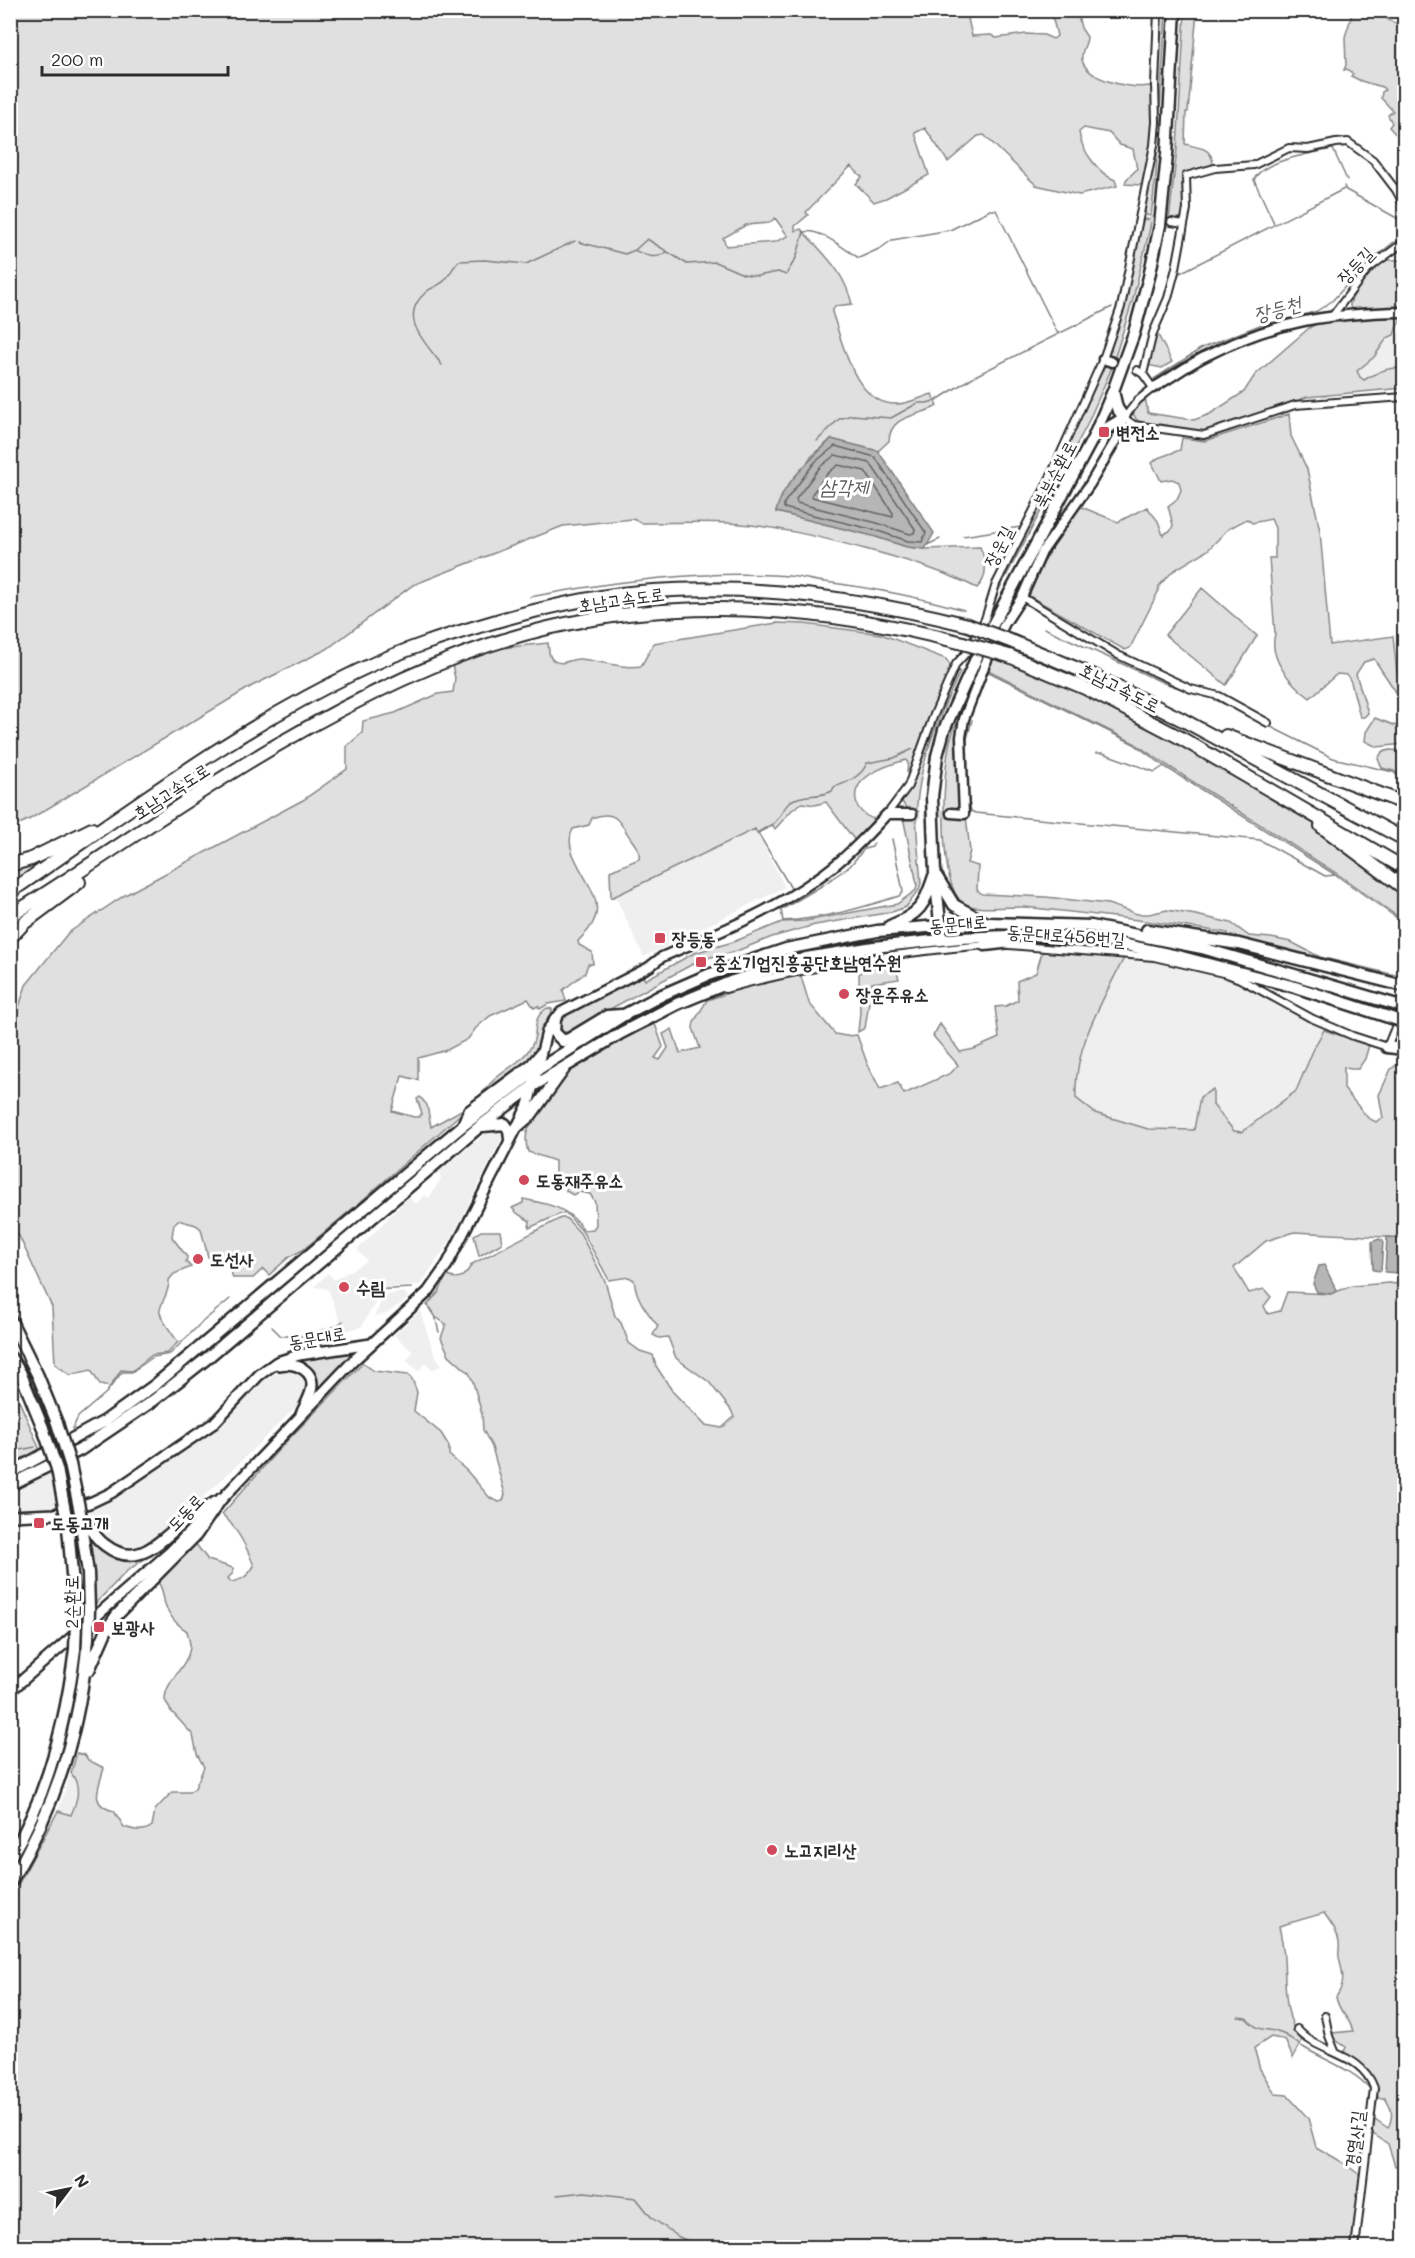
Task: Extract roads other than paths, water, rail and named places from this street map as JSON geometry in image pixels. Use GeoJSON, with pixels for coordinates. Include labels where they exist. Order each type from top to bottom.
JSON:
{"type":"FeatureCollection","features":[{"type":"Feature","properties":{"kind":"highway","name":"호남고속도로"},"geometry":{"type":"LineString","coordinates":[[10,892],[234,740],[358,671],[417,646],[538,610],[594,597],[652,591],[720,589],[794,593],[968,625],[1092,675],[1183,720],[1404,839]]}},
{"type":"Feature","properties":{"kind":"highway","name":"호남고속도로"},"geometry":{"type":"LineString","coordinates":[[10,916],[275,746],[386,688],[471,652],[545,629],[656,610],[720,608],[796,613],[903,629],[1008,656],[1085,688],[1179,737],[1404,868]]}},
{"type":"Feature","properties":{"kind":"highway","name":"호남고속도로"},"geometry":{"type":"LineString","coordinates":[[1183,720],[1404,803]]}},
{"type":"Feature","properties":{"kind":"highway"},"geometry":{"type":"LineString","coordinates":[[10,938],[24,923],[52,901],[249,769],[275,746]]}},
{"type":"Feature","properties":{"kind":"highway","name":"호남고속도로"},"geometry":{"type":"LineString","coordinates":[[1274,791],[1404,888]]}},
{"type":"Feature","properties":{"kind":"highway"},"geometry":{"type":"LineString","coordinates":[[10,865],[31,858],[128,811]]}},
{"type":"Feature","properties":{"kind":"main road","name":"북부순환로"},"geometry":{"type":"LineString","coordinates":[[942,940],[935,873],[932,796],[934,770],[944,730],[984,641],[1094,436],[1113,391],[1140,311],[1160,225],[1167,155],[1175,10]]}},
{"type":"Feature","properties":{"kind":"main road"},"geometry":{"type":"LineString","coordinates":[[1094,436],[1124,418],[1117,408],[1113,391]]}},
{"type":"Feature","properties":{"kind":"main road"},"geometry":{"type":"LineString","coordinates":[[935,873],[954,905],[988,923]]}},
{"type":"Feature","properties":{"kind":"main road"},"geometry":{"type":"LineString","coordinates":[[877,931],[912,917],[919,910],[927,898],[935,873]]}},
{"type":"Feature","properties":{"kind":"main road","name":"동문대로"},"geometry":{"type":"LineString","coordinates":[[10,1473],[105,1421],[148,1390],[461,1127],[537,1070],[624,1015],[662,995],[733,966],[786,949],[877,931],[988,923],[1065,924],[1102,928],[1202,948],[1404,1007]]}},
{"type":"Feature","properties":{"kind":"main road"},"geometry":{"type":"LineString","coordinates":[[1102,928],[1166,932],[1221,941],[1404,986]]}},
{"type":"Feature","properties":{"kind":"main road","name":"동문대로"},"geometry":{"type":"LineString","coordinates":[[10,1485],[80,1450],[154,1400],[206,1359],[479,1126],[533,1086],[621,1033],[677,1004],[734,981],[806,958],[874,947],[1001,936],[1098,939],[1182,957],[1295,987],[1404,1022]]}},
{"type":"Feature","properties":{"kind":"main road"},"geometry":{"type":"LineString","coordinates":[[985,945],[1032,942],[1048,937]]}},
{"type":"Feature","properties":{"kind":"main road"},"geometry":{"type":"LineString","coordinates":[[555,1019],[554,1032],[563,1041],[607,1016],[624,1015]]}},
{"type":"Feature","properties":{"kind":"main road"},"geometry":{"type":"LineString","coordinates":[[1387,1047],[1404,1049]]}},
{"type":"Feature","properties":{"kind":"main road"},"geometry":{"type":"LineString","coordinates":[[517,1127],[531,1115],[568,1064]]}},
{"type":"Feature","properties":{"kind":"main road","name":"동문대로"},"geometry":{"type":"LineString","coordinates":[[10,1516],[56,1514],[111,1493],[214,1423],[268,1367],[299,1355],[371,1344],[435,1284],[447,1265],[528,1105],[537,1070]]}},
{"type":"Feature","properties":{"kind":"main road"},"geometry":{"type":"LineString","coordinates":[[479,1126],[506,1124],[510,1139]]}},
{"type":"Feature","properties":{"kind":"main road","name":"2순환로"},"geometry":{"type":"LineString","coordinates":[[10,1319],[38,1376],[70,1464],[83,1521],[89,1610],[81,1692],[69,1750],[33,1844],[10,1883]]}},
{"type":"Feature","properties":{"kind":"main road","name":"도동로"},"geometry":{"type":"LineString","coordinates":[[10,1691],[170,1552],[371,1344]]}},
{"type":"Feature","properties":{"kind":"main road","name":"2순환로"},"geometry":{"type":"LineString","coordinates":[[10,1357],[33,1400],[57,1469],[68,1527],[76,1621],[75,1649],[62,1727],[46,1782],[24,1836],[10,1858]]}},
{"type":"Feature","properties":{"kind":"main road"},"geometry":{"type":"LineString","coordinates":[[268,1367],[296,1365],[305,1370],[309,1376],[311,1394],[299,1420]]}},
{"type":"Feature","properties":{"kind":"main road"},"geometry":{"type":"LineString","coordinates":[[83,1521],[99,1540],[116,1552],[141,1554],[154,1548],[182,1523],[221,1499]]}},
{"type":"Feature","properties":{"kind":"main road"},"geometry":{"type":"LineString","coordinates":[[81,1692],[95,1653],[117,1615],[196,1535],[221,1499]]}},
{"type":"Feature","properties":{"kind":"street","name":"장운길"},"geometry":{"type":"LineString","coordinates":[[887,814],[908,786],[933,717],[956,664],[967,652],[985,619],[996,584],[1046,486],[1103,359],[1121,307],[1154,145],[1158,10]]}},
{"type":"Feature","properties":{"kind":"street"},"geometry":{"type":"LineString","coordinates":[[1153,388],[1140,372],[1168,298],[1187,209],[1186,176],[1215,168],[1254,165],[1289,148],[1308,149],[1336,142],[1348,142],[1373,160],[1396,190],[1404,205]]}},
{"type":"Feature","properties":{"kind":"street"},"geometry":{"type":"LineString","coordinates":[[1139,218],[1149,219]]}},
{"type":"Feature","properties":{"kind":"street"},"geometry":{"type":"LineString","coordinates":[[1171,222],[1184,224]]}},
{"type":"Feature","properties":{"kind":"street","name":"장등길"},"geometry":{"type":"LineString","coordinates":[[1333,315],[1368,269],[1404,242]]}},
{"type":"Feature","properties":{"kind":"street"},"geometry":{"type":"LineString","coordinates":[[951,813],[964,814],[960,756],[964,719],[985,663],[1005,623],[1022,597],[1042,552],[1090,484],[1120,433],[1124,418],[1138,400],[1198,360],[1232,343],[1296,322],[1333,315],[1404,312]]}},
{"type":"Feature","properties":{"kind":"street"},"geometry":{"type":"LineString","coordinates":[[1103,359],[1112,362]]}},
{"type":"Feature","properties":{"kind":"street"},"geometry":{"type":"LineString","coordinates":[[1124,418],[1134,425],[1204,435],[1295,405],[1404,397]]}},
{"type":"Feature","properties":{"kind":"street"},"geometry":{"type":"LineString","coordinates":[[1022,597],[1118,655],[1191,689],[1219,696],[1268,723]]}},
{"type":"Feature","properties":{"kind":"street"},"geometry":{"type":"LineString","coordinates":[[537,1070],[547,1030],[555,1019],[569,1007],[649,967],[662,957],[763,911],[814,881],[849,853],[887,814],[912,814]]}},
{"type":"Feature","properties":{"kind":"street","name":"동문대로456번길"},"geometry":{"type":"LineString","coordinates":[[660,1013],[679,1009],[723,989],[785,973],[985,945],[1018,945],[1154,957],[1227,974],[1311,1018],[1353,1036],[1387,1047]]}},
{"type":"Feature","properties":{"kind":"street"},"geometry":{"type":"LineString","coordinates":[[1387,1047],[1394,1030]]}},
{"type":"Feature","properties":{"kind":"street"},"geometry":{"type":"LineString","coordinates":[[461,1127],[468,1111],[531,1064],[542,1050]]}},
{"type":"Feature","properties":{"kind":"street"},"geometry":{"type":"LineString","coordinates":[[1325,2016],[1335,2051]]}},
{"type":"Feature","properties":{"kind":"street","name":"경열사길"},"geometry":{"type":"LineString","coordinates":[[1297,2029],[1304,2038],[1335,2051],[1364,2070],[1370,2077],[1374,2088],[1355,2247]]}},
{"type":"Feature","properties":{"kind":"water","name":"삼각제"},"geometry":{"type":"Polygon","coordinates":[[[831,439],[878,451],[934,533],[925,549],[907,547],[873,536],[776,512],[784,491],[831,439]]]}},
{"type":"Feature","properties":{"kind":"water"},"geometry":{"type":"Polygon","coordinates":[[[1387,1237],[1401,1238],[1399,1273],[1385,1272],[1387,1237]]]}},
{"type":"Feature","properties":{"kind":"water"},"geometry":{"type":"Polygon","coordinates":[[[1379,1239],[1383,1241],[1381,1271],[1373,1270],[1372,1242],[1379,1239]]]}},
{"type":"Feature","properties":{"kind":"water"},"geometry":{"type":"Polygon","coordinates":[[[1324,1265],[1337,1291],[1331,1294],[1317,1292],[1313,1284],[1319,1266],[1324,1265]]]}},
{"type":"Feature","properties":{"kind":"waterway"},"geometry":{"type":"LineString","coordinates":[[1274,223],[1254,180],[1267,167],[1289,158],[1333,149],[1347,180]]}},
{"type":"Feature","properties":{"kind":"waterway"},"geometry":{"type":"LineString","coordinates":[[1344,186],[1346,190],[1404,222]]}},
{"type":"Feature","properties":{"kind":"waterway"},"geometry":{"type":"LineString","coordinates":[[1180,273],[1344,189]]}},
{"type":"Feature","properties":{"kind":"waterway"},"geometry":{"type":"LineString","coordinates":[[787,273],[796,258],[804,232],[825,236],[859,258],[892,240],[950,230],[990,210],[996,210],[1058,334]]}},
{"type":"Feature","properties":{"kind":"waterway"},"geometry":{"type":"LineString","coordinates":[[579,242],[625,254],[635,250],[647,239],[687,264],[715,262],[743,274],[757,276],[778,272],[786,275]]}},
{"type":"Feature","properties":{"kind":"waterway"},"geometry":{"type":"LineString","coordinates":[[442,365],[417,330],[414,312],[417,302],[430,289],[443,282],[459,261],[485,260],[526,264],[575,241]]}},
{"type":"Feature","properties":{"kind":"waterway","name":"장등천"},"geometry":{"type":"LineString","coordinates":[[1154,379],[1202,348],[1265,323],[1280,322],[1317,311],[1332,301],[1364,266],[1394,242]]}},
{"type":"Feature","properties":{"kind":"waterway"},"geometry":{"type":"LineString","coordinates":[[636,251],[655,257],[667,252]]}},
{"type":"Feature","properties":{"kind":"waterway"},"geometry":{"type":"LineString","coordinates":[[817,441],[839,419],[852,415],[891,418],[918,403],[937,400],[973,377],[1112,307]]}},
{"type":"Feature","properties":{"kind":"waterway","name":"장등천"},"geometry":{"type":"LineString","coordinates":[[963,536],[1021,527]]}},
{"type":"Feature","properties":{"kind":"waterway","name":"장등천"},"geometry":{"type":"LineString","coordinates":[[927,545],[940,539]]}},
{"type":"Feature","properties":{"kind":"waterway"},"geometry":{"type":"LineString","coordinates":[[530,597],[659,578],[724,574],[794,577],[878,590],[964,610]]}},
{"type":"Feature","properties":{"kind":"waterway"},"geometry":{"type":"LineString","coordinates":[[1044,628],[1164,683],[1189,691]]}},
{"type":"Feature","properties":{"kind":"waterway"},"geometry":{"type":"LineString","coordinates":[[989,672],[1134,744],[1164,766],[1334,874]]}},
{"type":"Feature","properties":{"kind":"waterway"},"geometry":{"type":"LineString","coordinates":[[1196,693],[1255,719]]}},
{"type":"Feature","properties":{"kind":"waterway"},"geometry":{"type":"LineString","coordinates":[[967,779],[967,739],[972,720]]}},
{"type":"Feature","properties":{"kind":"waterway"},"geometry":{"type":"LineString","coordinates":[[1267,725],[1333,758],[1393,772],[1404,781]]}},
{"type":"Feature","properties":{"kind":"waterway"},"geometry":{"type":"LineString","coordinates":[[792,890],[758,833],[772,825],[791,801],[832,791],[834,787],[858,775],[867,763],[894,758],[913,749]]}},
{"type":"Feature","properties":{"kind":"waterway"},"geometry":{"type":"LineString","coordinates":[[1096,753],[1103,753],[1155,772],[1164,766]]}},
{"type":"Feature","properties":{"kind":"waterway"},"geometry":{"type":"LineString","coordinates":[[967,792],[971,811],[975,813],[1260,840],[1325,876],[1336,875],[1404,923]]}},
{"type":"Feature","properties":{"kind":"waterway"},"geometry":{"type":"LineString","coordinates":[[874,843],[872,847],[864,849],[850,866],[781,910],[783,921],[856,909],[899,896],[903,892],[892,839]]}},
{"type":"Feature","properties":{"kind":"waterway"},"geometry":{"type":"LineString","coordinates":[[360,1298],[370,1290],[412,1288]]}},
{"type":"Feature","properties":{"kind":"waterway"},"geometry":{"type":"LineString","coordinates":[[72,1430],[78,1417],[106,1393],[122,1372],[132,1372],[153,1357],[170,1354],[201,1323],[230,1299]]}},
{"type":"Feature","properties":{"kind":"waterway"},"geometry":{"type":"LineString","coordinates":[[428,1305],[435,1316],[439,1332]]}},
{"type":"Feature","properties":{"kind":"waterway"},"geometry":{"type":"LineString","coordinates":[[314,1333],[336,1326],[343,1321]]}},
{"type":"Feature","properties":{"kind":"waterway"},"geometry":{"type":"LineString","coordinates":[[272,1327],[281,1336],[303,1336]]}},
{"type":"Feature","properties":{"kind":"waterway"},"geometry":{"type":"LineString","coordinates":[[10,1452],[35,1447]]}},
{"type":"Feature","properties":{"kind":"waterway"},"geometry":{"type":"LineString","coordinates":[[1238,2017],[1246,2018],[1260,2029],[1277,2031],[1286,2035],[1356,2076],[1371,2090]]}},
{"type":"Feature","properties":{"kind":"waterway"},"geometry":{"type":"LineString","coordinates":[[557,2195],[585,2192],[636,2198],[652,2218],[679,2237],[703,2248]]}},
{"type":"Feature","properties":{"kind":"tunnel"},"geometry":{"type":"LineString","coordinates":[[1149,219],[1171,222]]}},
{"type":"Feature","properties":{"kind":"tunnel"},"geometry":{"type":"LineString","coordinates":[[912,814],[951,813]]}},
{"type":"Feature","properties":{"kind":"place","name":"변전소"},"geometry":{"type":"Point","coordinates":[1104,432]}},
{"type":"Feature","properties":{"kind":"place","name":"장등동"},"geometry":{"type":"Point","coordinates":[660,938]}},
{"type":"Feature","properties":{"kind":"place","name":"중소기업진흥공단호남연수원"},"geometry":{"type":"Point","coordinates":[701,962]}},
{"type":"Feature","properties":{"kind":"place","name":"장운주유소"},"geometry":{"type":"Point","coordinates":[844,994]}},
{"type":"Feature","properties":{"kind":"place","name":"도동재주유소"},"geometry":{"type":"Point","coordinates":[524,1180]}},
{"type":"Feature","properties":{"kind":"place","name":"도선사"},"geometry":{"type":"Point","coordinates":[198,1259]}},
{"type":"Feature","properties":{"kind":"place","name":"수림"},"geometry":{"type":"Point","coordinates":[344,1287]}},
{"type":"Feature","properties":{"kind":"place","name":"도동고개"},"geometry":{"type":"Point","coordinates":[39,1523]}},
{"type":"Feature","properties":{"kind":"place","name":"보광사"},"geometry":{"type":"Point","coordinates":[99,1627]}},
{"type":"Feature","properties":{"kind":"place","name":"노고지리산"},"geometry":{"type":"Point","coordinates":[772,1850]}}]}
